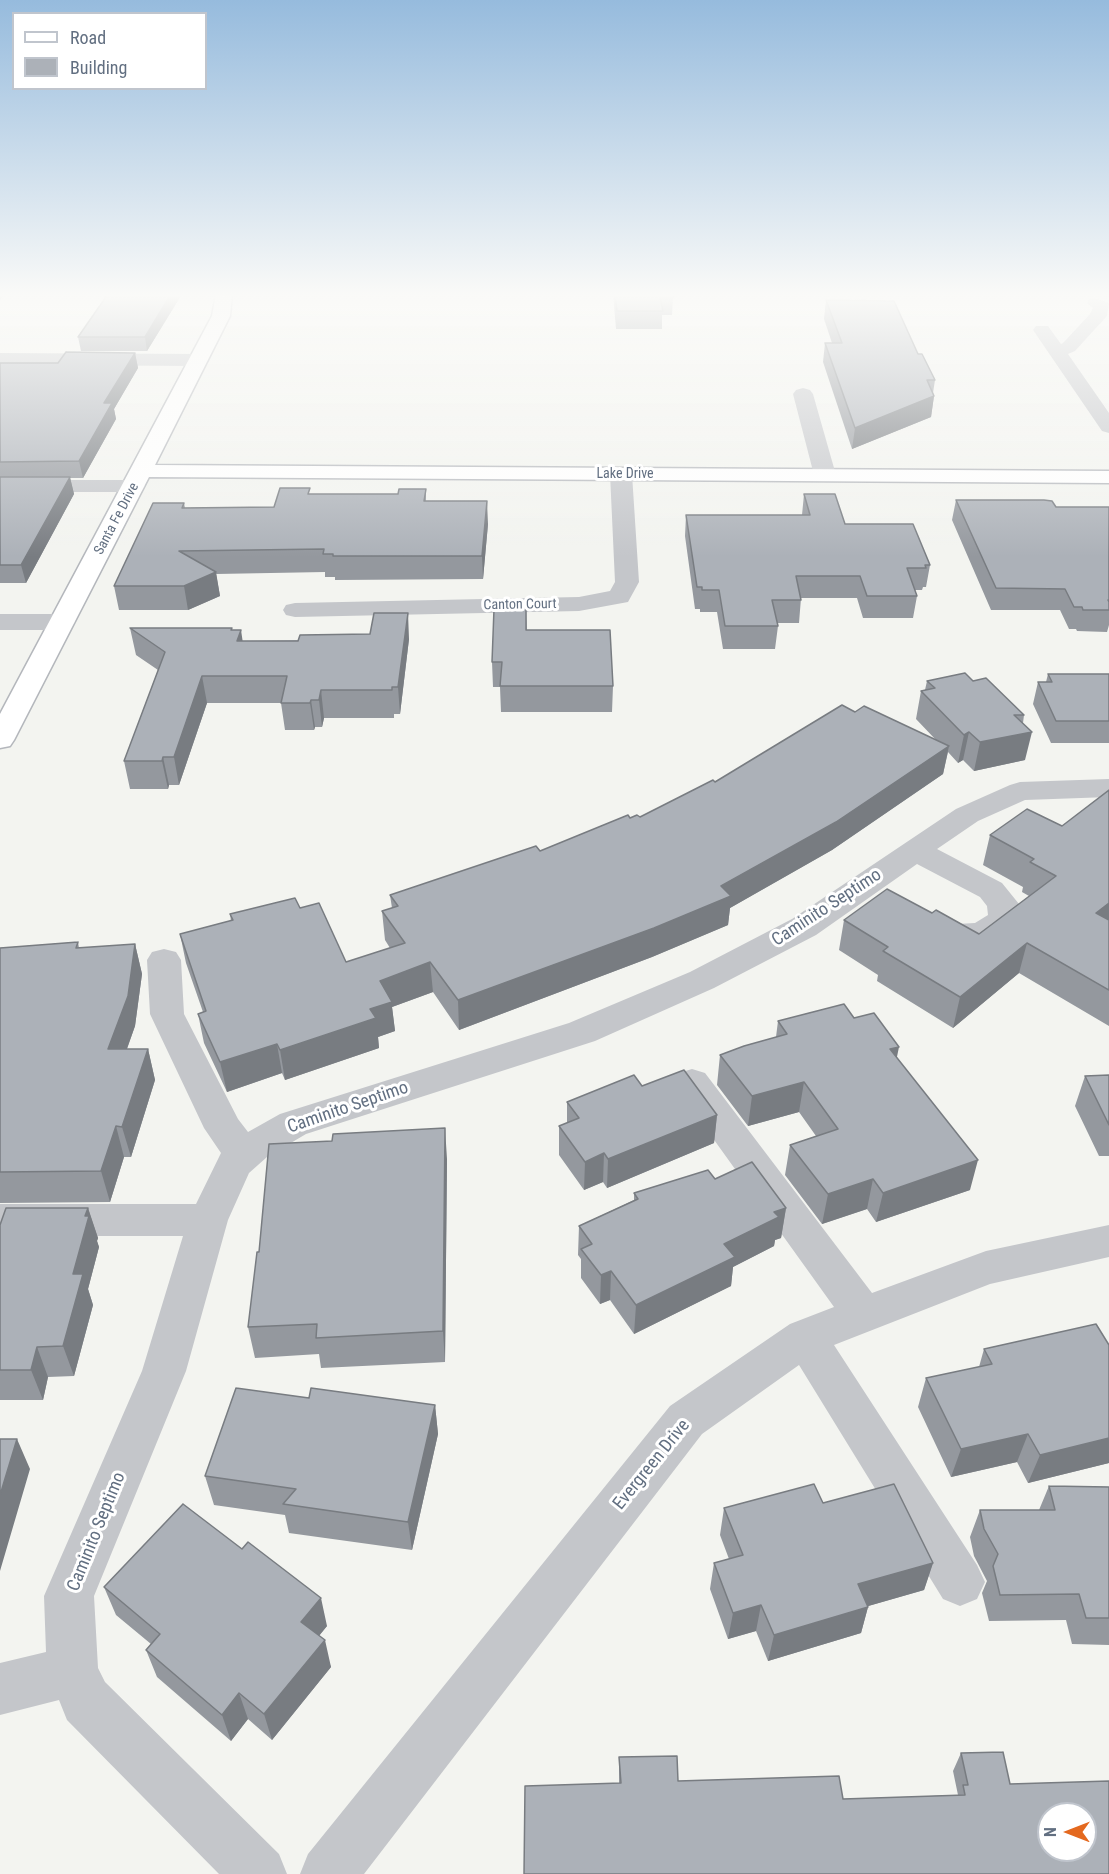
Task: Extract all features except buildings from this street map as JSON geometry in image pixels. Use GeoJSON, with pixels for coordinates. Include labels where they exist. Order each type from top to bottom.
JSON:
{"type":"FeatureCollection","features":[{"type":"Feature","properties":{"kind":"main road","name":"Santa Fe Drive"},"geometry":{"type":"LineString","coordinates":[[0,740],[186,381]]}},
{"type":"Feature","properties":{"kind":"main road","name":"Lake Drive"},"geometry":{"type":"LineString","coordinates":[[138,478],[621,474],[1109,477]]}},
{"type":"Feature","properties":{"kind":"street"},"geometry":{"type":"LineString","coordinates":[[1077,381],[1109,427]]}},
{"type":"Feature","properties":{"kind":"street"},"geometry":{"type":"LineString","coordinates":[[803,394],[825,475]]}},
{"type":"Feature","properties":{"kind":"street","name":"Canton Court"},"geometry":{"type":"LineString","coordinates":[[295,610],[579,604],[619,597],[627,582],[621,474]]}},
{"type":"Feature","properties":{"kind":"street"},"geometry":{"type":"LineString","coordinates":[[0,486],[138,478]]}},
{"type":"Feature","properties":{"kind":"street"},"geometry":{"type":"LineString","coordinates":[[0,622],[62,622]]}},
{"type":"Feature","properties":{"kind":"street","name":"Caminito Septimo"},"geometry":{"type":"LineString","coordinates":[[259,1874],[86,1701],[72,1671],[69,1596],[164,1371],[208,1220],[234,1164],[244,1154],[293,1124],[582,1032],[691,985],[804,927],[888,902],[915,850],[966,815],[1020,792],[1109,788]]}},
{"type":"Feature","properties":{"kind":"street"},"geometry":{"type":"LineString","coordinates":[[888,902],[954,935],[969,935],[991,930],[1000,923],[1004,915],[1003,904],[991,890],[915,850]]}},
{"type":"Feature","properties":{"kind":"street"},"geometry":{"type":"LineString","coordinates":[[164,960],[167,1014],[223,1128],[244,1154]]}},
{"type":"Feature","properties":{"kind":"street"},"geometry":{"type":"LineString","coordinates":[[692,1082],[864,1316]]}},
{"type":"Feature","properties":{"kind":"street"},"geometry":{"type":"LineString","coordinates":[[0,1220],[208,1220]]}},
{"type":"Feature","properties":{"kind":"street","name":"Evergreen Drive"},"geometry":{"type":"LineString","coordinates":[[328,1874],[686,1420],[805,1336],[864,1316],[987,1268],[1109,1241]]}},
{"type":"Feature","properties":{"kind":"street"},"geometry":{"type":"LineString","coordinates":[[805,1336],[960,1582]]}},
{"type":"Feature","properties":{"kind":"street"},"geometry":{"type":"LineString","coordinates":[[0,1689],[72,1671]]}}]}
